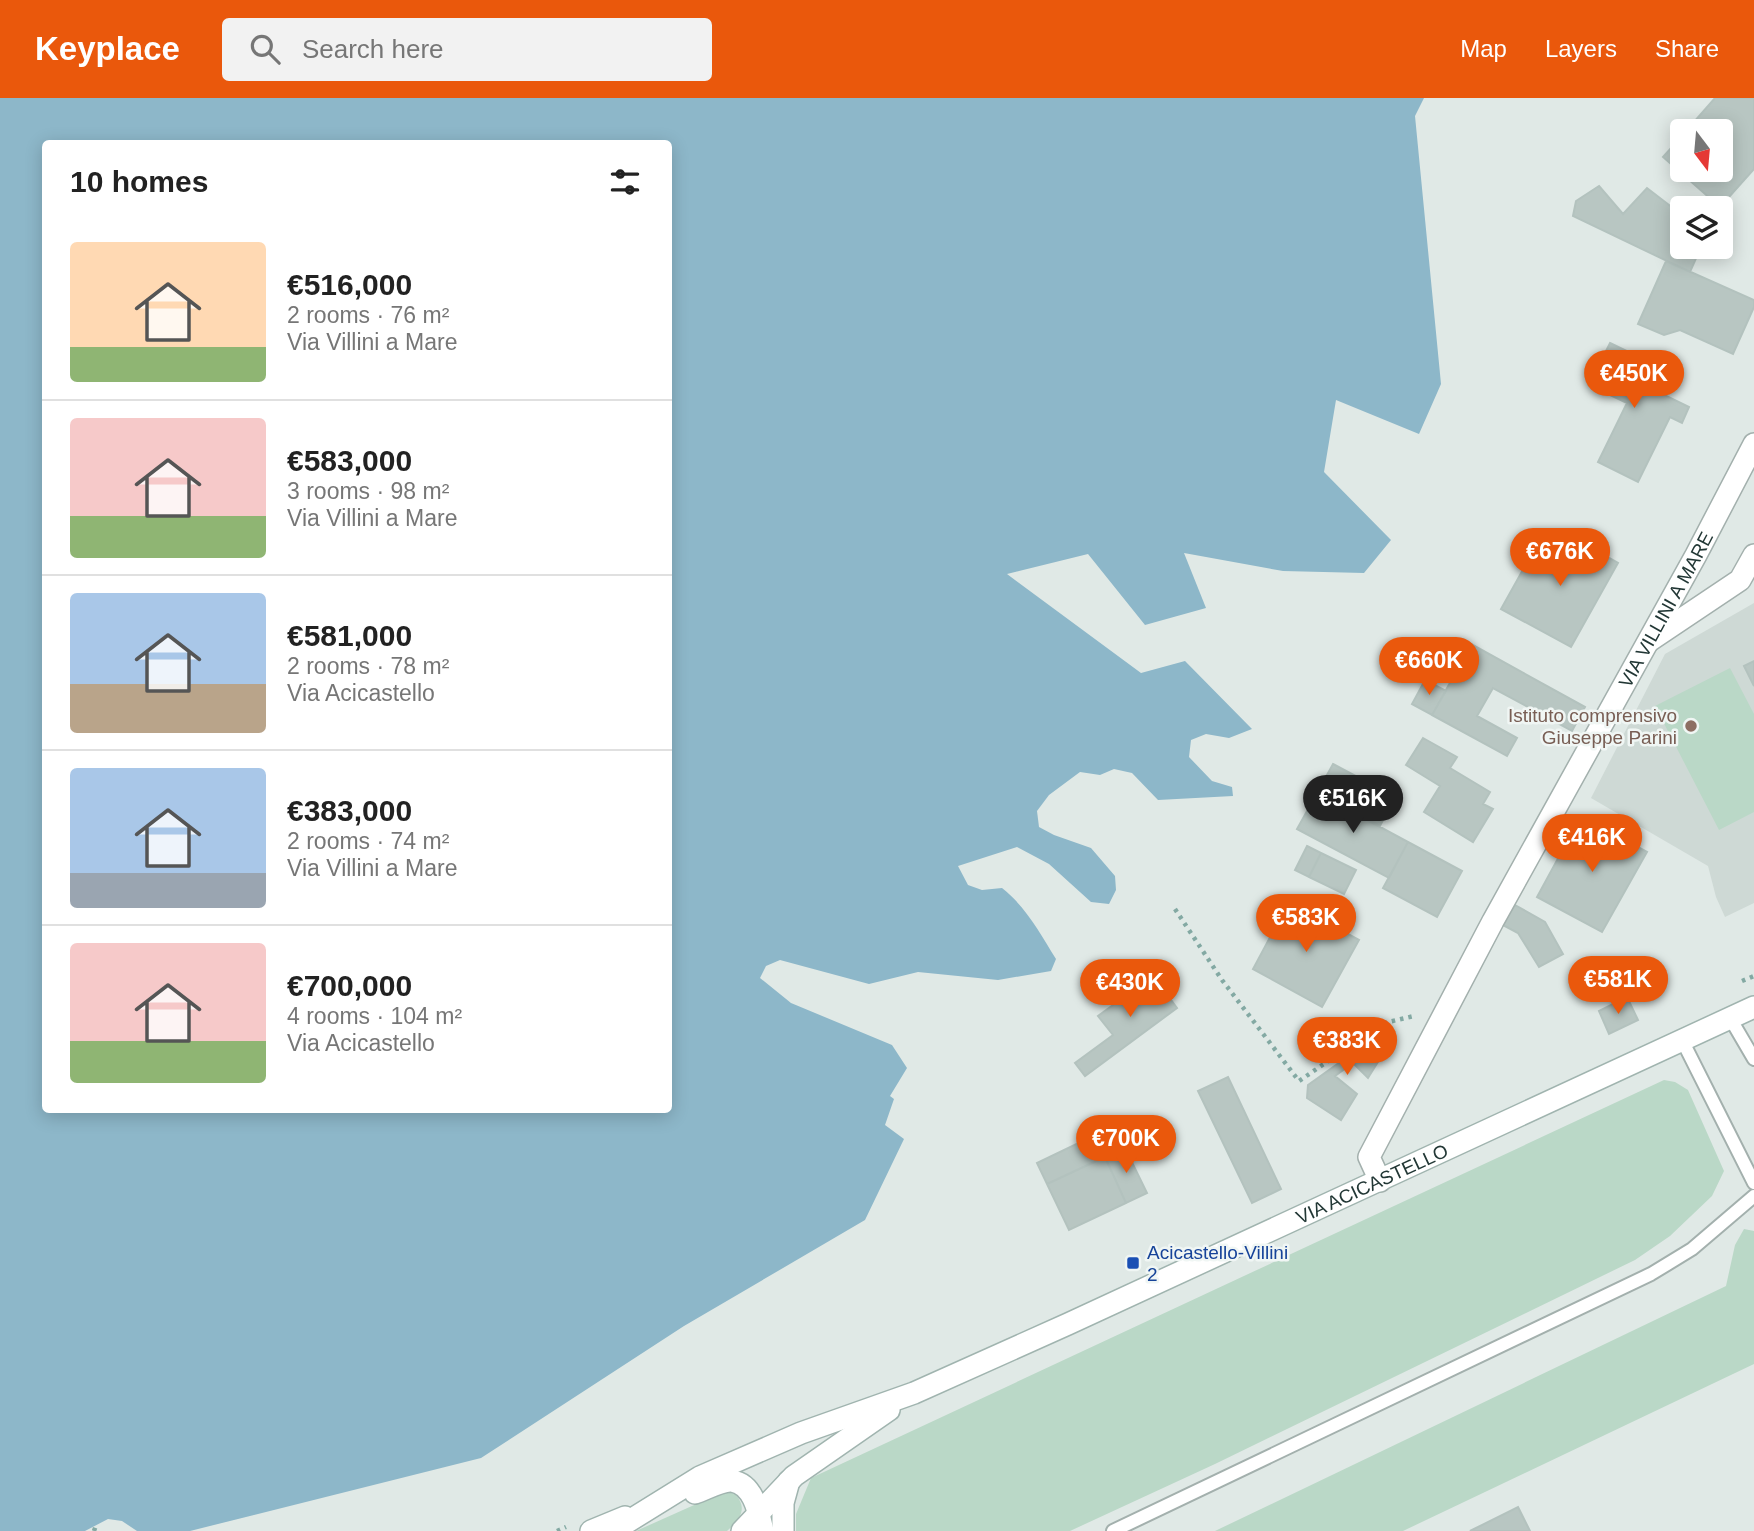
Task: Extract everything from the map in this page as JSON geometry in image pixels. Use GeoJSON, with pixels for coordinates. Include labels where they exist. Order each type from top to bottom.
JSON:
{"type":"FeatureCollection","features":[{"type":"Feature","properties":{"kind":"main road","name":"VIA VILLINI A MARE"},"geometry":{"type":"LineString","coordinates":[[1380,1181],[1369,1157],[1754,444]]}},
{"type":"Feature","properties":{"kind":"main road"},"geometry":{"type":"LineString","coordinates":[[1645,644],[1740,580],[1754,555]]}},
{"type":"Feature","properties":{"kind":"main road","name":"VIA ACICASTELLO"},"geometry":{"type":"LineString","coordinates":[[914,1393],[1754,1007]]}},
{"type":"Feature","properties":{"kind":"main road"},"geometry":{"type":"LineString","coordinates":[[742,1531],[761,1521],[789,1480],[914,1393]]}},
{"type":"Feature","properties":{"kind":"main road"},"geometry":{"type":"LineString","coordinates":[[613,1531],[700,1477],[776,1444],[914,1393]]}},
{"type":"Feature","properties":{"kind":"main road"},"geometry":{"type":"LineString","coordinates":[[783,1531],[783,1503],[789,1480]]}},
{"type":"Feature","properties":{"kind":"main road"},"geometry":{"type":"LineString","coordinates":[[591,1531],[650,1507],[732,1481],[748,1490],[761,1521]]}},
{"type":"Feature","properties":{"kind":"lane"},"geometry":{"type":"LineString","coordinates":[[1730,1018],[1754,1059]]}},
{"type":"Feature","properties":{"kind":"lane"},"geometry":{"type":"LineString","coordinates":[[1682,1040],[1754,1183]]}},
{"type":"Feature","properties":{"kind":"lane"},"geometry":{"type":"LineString","coordinates":[[1113,1531],[1651,1274],[1692,1249],[1754,1196]]}},
{"type":"Feature","properties":{"kind":"path"},"geometry":{"type":"LineString","coordinates":[[1175,909],[1223,980],[1299,1081],[1384,1023],[1419,1015],[1443,1018]]}},
{"type":"Feature","properties":{"kind":"shaded area","name":"Istituto comprensivo Giuseppe Parini"},"geometry":{"type":"Polygon","coordinates":[[[1754,603],[1754,903],[1725,917],[1716,897],[1708,866],[1591,798],[1665,654],[1754,603]]]}},
{"type":"Feature","properties":{"kind":"green space"},"geometry":{"type":"Polygon","coordinates":[[[1730,668],[1754,714],[1754,812],[1719,830],[1655,706],[1730,668]]]}},
{"type":"Feature","properties":{"kind":"green space"},"geometry":{"type":"Polygon","coordinates":[[[1664,1080],[1675,1082],[1688,1090],[1724,1171],[1712,1196],[1670,1236],[1635,1260],[1215,1464],[1070,1531],[796,1531],[796,1514],[811,1478],[1664,1080]]]}},
{"type":"Feature","properties":{"kind":"green space"},"geometry":{"type":"Polygon","coordinates":[[[1744,1229],[1754,1231],[1754,1364],[1403,1531],[1215,1531],[1726,1286],[1735,1245],[1744,1229]]]}},
{"type":"Feature","properties":{"kind":"green space"},"geometry":{"type":"Polygon","coordinates":[[[721,1493],[735,1494],[742,1509],[727,1531],[636,1531],[721,1493]]]}},
{"type":"Feature","properties":{"kind":"water"},"geometry":{"type":"Polygon","coordinates":[[[0,98],[1424,98],[1415,116],[1441,384],[1419,434],[1336,400],[1324,472],[1391,540],[1364,573],[1283,571],[1184,553],[1206,608],[1145,625],[1088,554],[1007,574],[1141,673],[1185,661],[1252,729],[1229,738],[1206,734],[1191,740],[1189,757],[1212,781],[1232,787],[1233,796],[1158,800],[1132,773],[1114,769],[1100,775],[1080,772],[1049,795],[1037,811],[1039,827],[1091,848],[1115,876],[1116,890],[1109,904],[1091,902],[1049,864],[1017,847],[958,866],[968,885],[982,890],[1002,888],[1018,903],[1056,959],[1051,971],[998,980],[918,972],[869,984],[780,960],[766,966],[760,978],[791,1003],[892,1045],[907,1068],[890,1096],[894,1099],[885,1125],[904,1139],[865,1220],[684,1326],[481,1458],[190,1531],[137,1531],[122,1521],[108,1519],[85,1531],[0,1531],[0,98]]]}},
{"type":"Feature","properties":{"kind":"building"},"geometry":{"type":"Polygon","coordinates":[[[1715,98],[1754,98],[1754,169],[1730,196],[1707,196],[1692,182],[1733,182],[1733,119],[1697,119],[1715,98]]]}},
{"type":"Feature","properties":{"kind":"building"},"geometry":{"type":"Polygon","coordinates":[[[1670,149],[1670,163],[1663,157],[1670,149]]]}},
{"type":"Feature","properties":{"kind":"building"},"geometry":{"type":"Polygon","coordinates":[[[1599,186],[1623,214],[1647,188],[1670,206],[1670,259],[1696,259],[1690,272],[1573,216],[1576,201],[1599,186]]]}},
{"type":"Feature","properties":{"kind":"building"},"geometry":{"type":"Polygon","coordinates":[[[1666,261],[1754,300],[1754,307],[1733,354],[1680,330],[1664,335],[1638,324],[1666,261]]]}},
{"type":"Feature","properties":{"kind":"building"},"geometry":{"type":"Polygon","coordinates":[[[1610,343],[1662,368],[1652,389],[1689,407],[1682,423],[1670,417],[1638,482],[1598,462],[1627,403],[1589,385],[1610,343]]]}},
{"type":"Feature","properties":{"kind":"building"},"geometry":{"type":"Polygon","coordinates":[[[1543,534],[1574,551],[1579,541],[1618,563],[1571,647],[1501,609],[1543,534]]]}},
{"type":"Feature","properties":{"kind":"building"},"geometry":{"type":"Polygon","coordinates":[[[1462,639],[1585,707],[1572,731],[1493,688],[1477,716],[1517,738],[1507,756],[1432,715],[1456,672],[1447,667],[1462,639]]]}},
{"type":"Feature","properties":{"kind":"building"},"geometry":{"type":"Polygon","coordinates":[[[1754,661],[1754,686],[1744,666],[1754,661]]]}},
{"type":"Feature","properties":{"kind":"building"},"geometry":{"type":"Polygon","coordinates":[[[1425,680],[1446,691],[1432,715],[1412,704],[1425,680]]]}},
{"type":"Feature","properties":{"kind":"building"},"geometry":{"type":"Polygon","coordinates":[[[1423,738],[1457,757],[1450,768],[1490,792],[1483,804],[1493,809],[1473,842],[1424,812],[1440,786],[1406,765],[1423,738]]]}},
{"type":"Feature","properties":{"kind":"building"},"geometry":{"type":"Polygon","coordinates":[[[1333,764],[1395,797],[1380,826],[1317,793],[1333,764]]]}},
{"type":"Feature","properties":{"kind":"building"},"geometry":{"type":"Polygon","coordinates":[[[1317,793],[1408,842],[1389,878],[1297,829],[1317,793]]]}},
{"type":"Feature","properties":{"kind":"building"},"geometry":{"type":"Polygon","coordinates":[[[1581,816],[1647,852],[1602,932],[1537,897],[1581,816]]]}},
{"type":"Feature","properties":{"kind":"building"},"geometry":{"type":"Polygon","coordinates":[[[1408,842],[1462,871],[1437,917],[1383,888],[1408,842]]]}},
{"type":"Feature","properties":{"kind":"building"},"geometry":{"type":"Polygon","coordinates":[[[1307,846],[1321,853],[1309,877],[1295,870],[1307,846]]]}},
{"type":"Feature","properties":{"kind":"building"},"geometry":{"type":"Polygon","coordinates":[[[1321,853],[1356,870],[1344,894],[1309,877],[1321,853]]]}},
{"type":"Feature","properties":{"kind":"building"},"geometry":{"type":"Polygon","coordinates":[[[1289,902],[1359,940],[1322,1007],[1253,969],[1289,902]]]}},
{"type":"Feature","properties":{"kind":"building"},"geometry":{"type":"Polygon","coordinates":[[[1515,905],[1545,922],[1563,954],[1539,967],[1518,933],[1503,925],[1515,905]]]}},
{"type":"Feature","properties":{"kind":"building"},"geometry":{"type":"Polygon","coordinates":[[[1146,966],[1177,1008],[1085,1076],[1075,1063],[1113,1035],[1098,1016],[1142,984],[1135,974],[1146,966]]]}},
{"type":"Feature","properties":{"kind":"building"},"geometry":{"type":"Polygon","coordinates":[[[1627,997],[1638,1020],[1609,1034],[1599,1011],[1627,997]]]}},
{"type":"Feature","properties":{"kind":"building"},"geometry":{"type":"Polygon","coordinates":[[[1388,1028],[1394,1036],[1368,1078],[1353,1063],[1335,1076],[1357,1094],[1341,1120],[1307,1098],[1308,1085],[1388,1028]]]}},
{"type":"Feature","properties":{"kind":"building"},"geometry":{"type":"Polygon","coordinates":[[[1228,1077],[1281,1189],[1252,1203],[1198,1091],[1228,1077]]]}},
{"type":"Feature","properties":{"kind":"building"},"geometry":{"type":"Polygon","coordinates":[[[1095,1135],[1105,1157],[1047,1184],[1037,1163],[1095,1135]]]}},
{"type":"Feature","properties":{"kind":"building"},"geometry":{"type":"Polygon","coordinates":[[[1125,1148],[1147,1193],[1126,1203],[1105,1157],[1125,1148]]]}},
{"type":"Feature","properties":{"kind":"building"},"geometry":{"type":"Polygon","coordinates":[[[1105,1157],[1126,1203],[1069,1230],[1047,1184],[1105,1157]]]}},
{"type":"Feature","properties":{"kind":"building"},"geometry":{"type":"Polygon","coordinates":[[[1518,1507],[1530,1531],[1470,1531],[1518,1507]]]}},
{"type":"Feature","properties":{"kind":"place","name":"Istituto comprensivo Giuseppe Parini"},"geometry":{"type":"Point","coordinates":[1691,726]}},
{"type":"Feature","properties":{"kind":"place","name":"Acicastello-Villini 2"},"geometry":{"type":"Point","coordinates":[1133,1263]}}]}
